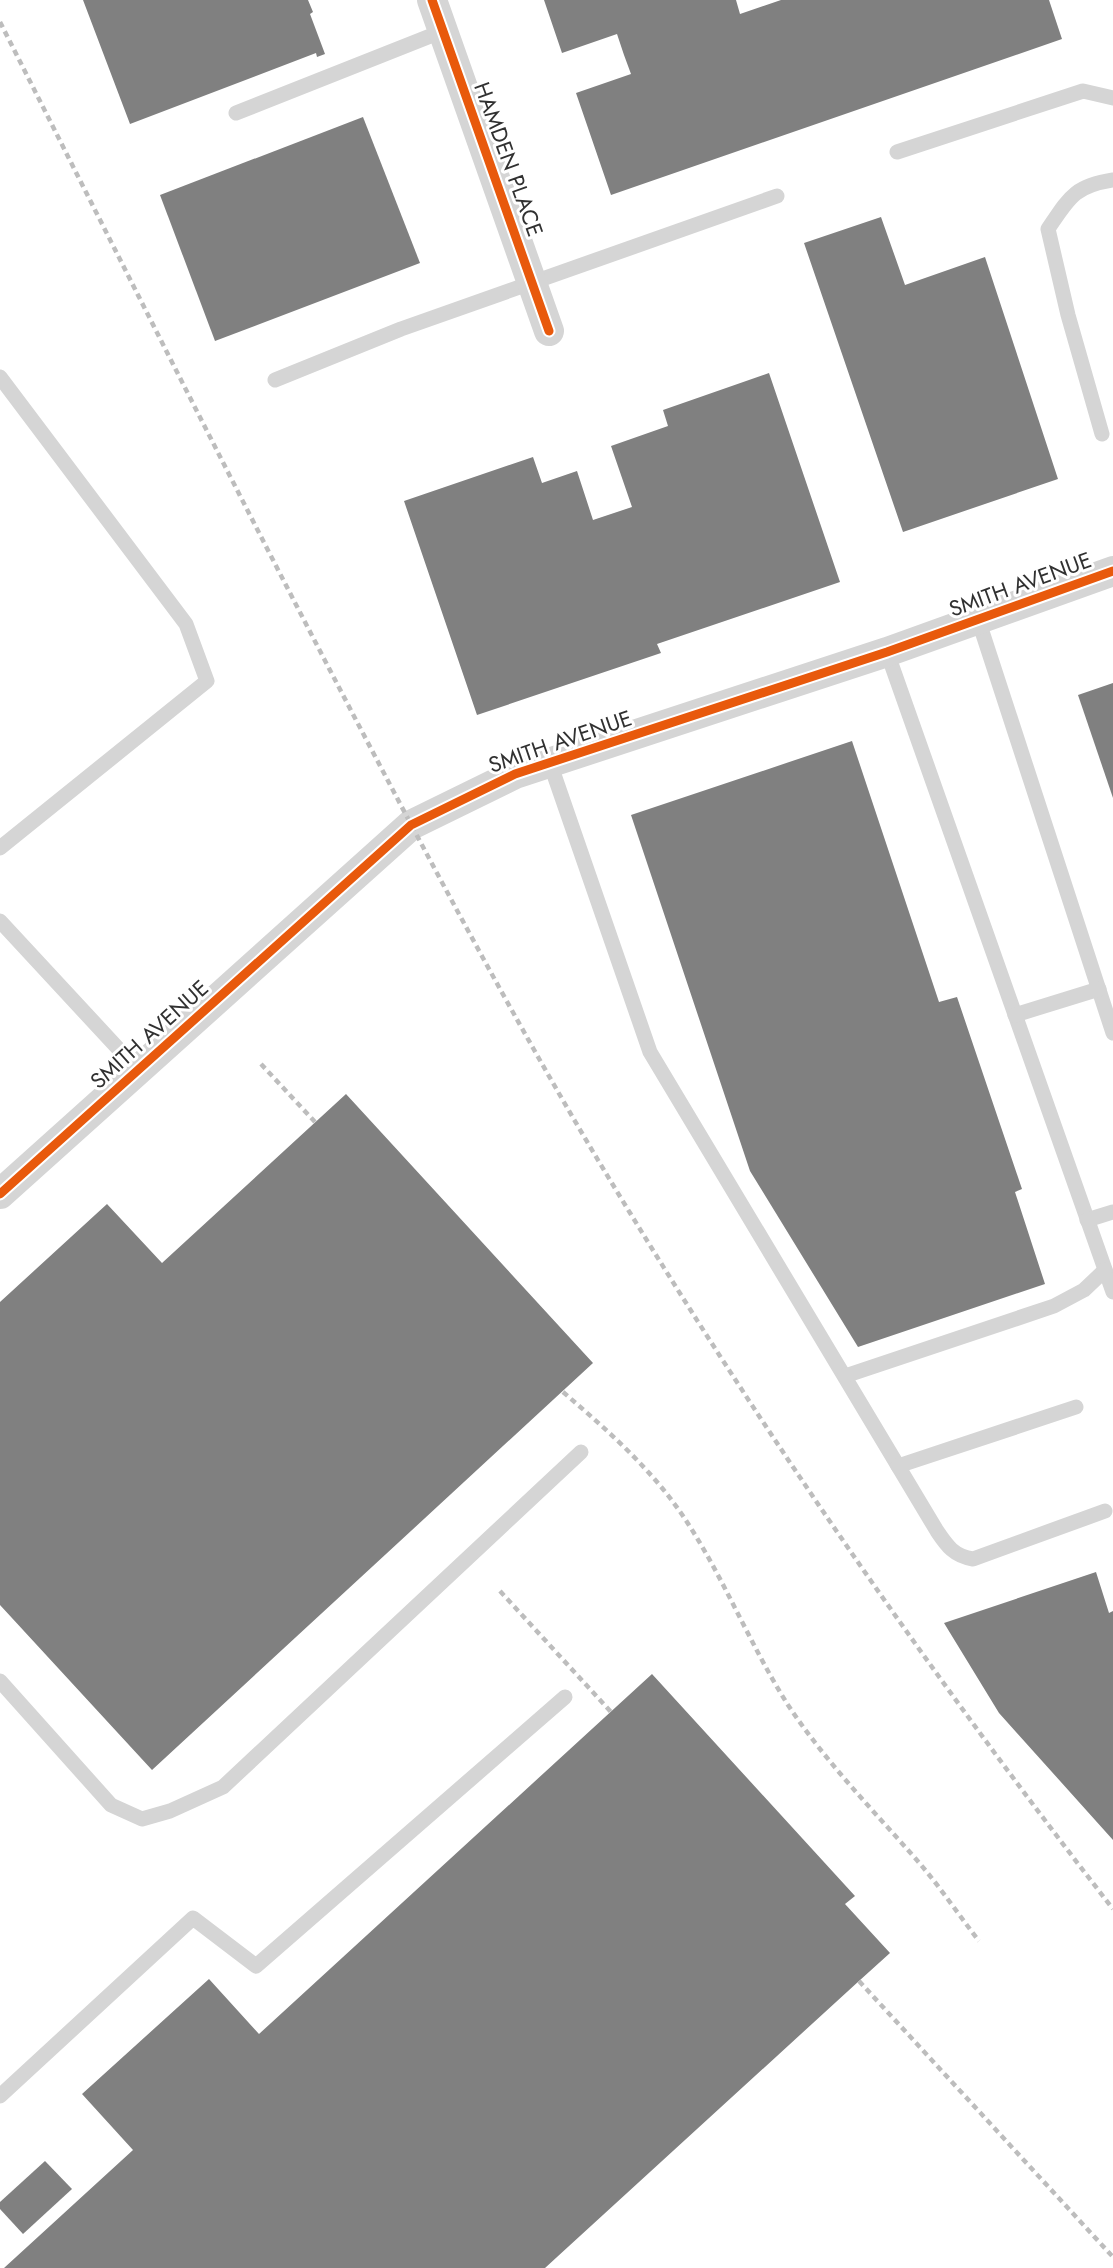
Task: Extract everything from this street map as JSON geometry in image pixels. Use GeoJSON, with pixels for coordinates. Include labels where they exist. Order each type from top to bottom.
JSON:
{"type":"FeatureCollection","features":[{"type":"Feature","properties":{"kind":"street","name":"HAMDEN PLACE"},"geometry":{"type":"LineString","coordinates":[[432,0],[549,332]]}},
{"type":"Feature","properties":{"kind":"street","name":"SMITH AVENUE"},"geometry":{"type":"LineString","coordinates":[[0,1194],[411,825],[515,774],[887,652],[1113,571]]}},
{"type":"Feature","properties":{"kind":"lane"},"geometry":{"type":"LineString","coordinates":[[236,112],[443,31]]}},
{"type":"Feature","properties":{"kind":"lane"},"geometry":{"type":"LineString","coordinates":[[897,152],[1083,91],[1113,98]]}},
{"type":"Feature","properties":{"kind":"lane"},"geometry":{"type":"LineString","coordinates":[[1102,434],[1068,315],[1048,229],[1067,202],[1088,184],[1113,180]]}},
{"type":"Feature","properties":{"kind":"lane"},"geometry":{"type":"LineString","coordinates":[[275,380],[400,329],[533,284],[777,195]]}},
{"type":"Feature","properties":{"kind":"lane"},"geometry":{"type":"LineString","coordinates":[[0,376],[186,624],[207,681],[0,848]]}},
{"type":"Feature","properties":{"kind":"lane"},"geometry":{"type":"LineString","coordinates":[[978,620],[1113,1033]]}},
{"type":"Feature","properties":{"kind":"lane"},"geometry":{"type":"LineString","coordinates":[[887,652],[1113,1292]]}},
{"type":"Feature","properties":{"kind":"lane"},"geometry":{"type":"LineString","coordinates":[[550,763],[650,1052],[951,1551],[962,1557],[973,1559],[1105,1511]]}},
{"type":"Feature","properties":{"kind":"lane"},"geometry":{"type":"LineString","coordinates":[[0,921],[138,1070]]}},
{"type":"Feature","properties":{"kind":"lane"},"geometry":{"type":"LineString","coordinates":[[1015,1015],[1099,989]]}},
{"type":"Feature","properties":{"kind":"lane"},"geometry":{"type":"LineString","coordinates":[[1087,1220],[1113,1212]]}},
{"type":"Feature","properties":{"kind":"lane"},"geometry":{"type":"LineString","coordinates":[[844,1376],[1054,1306],[1084,1290],[1105,1270]]}},
{"type":"Feature","properties":{"kind":"lane"},"geometry":{"type":"LineString","coordinates":[[898,1466],[1076,1407]]}},
{"type":"Feature","properties":{"kind":"lane"},"geometry":{"type":"LineString","coordinates":[[0,1681],[111,1805],[142,1819],[170,1810],[223,1787],[581,1452]]}},
{"type":"Feature","properties":{"kind":"lane"},"geometry":{"type":"LineString","coordinates":[[0,2096],[193,1918],[256,1966],[565,1697]]}},
{"type":"Feature","properties":{"kind":"building"},"geometry":{"type":"Polygon","coordinates":[[[83,0],[308,0],[313,12],[310,14],[325,54],[317,57],[316,53],[130,124],[83,0]]]}},
{"type":"Feature","properties":{"kind":"building"},"geometry":{"type":"Polygon","coordinates":[[[544,0],[736,0],[740,14],[781,0],[1049,0],[1062,39],[611,195],[576,93],[631,74],[617,34],[562,53],[544,0]]]}},
{"type":"Feature","properties":{"kind":"building"},"geometry":{"type":"Polygon","coordinates":[[[363,117],[420,263],[215,341],[160,195],[363,117]]]}},
{"type":"Feature","properties":{"kind":"building"},"geometry":{"type":"Polygon","coordinates":[[[881,217],[905,285],[985,257],[1058,479],[903,532],[804,243],[881,217]]]}},
{"type":"Feature","properties":{"kind":"building"},"geometry":{"type":"Polygon","coordinates":[[[769,373],[840,582],[657,644],[661,653],[477,715],[404,501],[533,457],[542,483],[577,471],[593,520],[632,507],[611,446],[668,426],[663,410],[769,373]]]}},
{"type":"Feature","properties":{"kind":"building"},"geometry":{"type":"Polygon","coordinates":[[[1113,683],[1113,798],[1078,695],[1113,683]]]}},
{"type":"Feature","properties":{"kind":"building"},"geometry":{"type":"Polygon","coordinates":[[[852,741],[939,1002],[957,997],[1022,1189],[1015,1192],[1045,1284],[858,1347],[750,1171],[631,815],[852,741]]]}},
{"type":"Feature","properties":{"kind":"building"},"geometry":{"type":"Polygon","coordinates":[[[346,1094],[593,1363],[152,1770],[0,1605],[0,1302],[107,1204],[162,1263],[346,1094]]]}},
{"type":"Feature","properties":{"kind":"building"},"geometry":{"type":"Polygon","coordinates":[[[1096,1572],[1109,1613],[1113,1611],[1113,1840],[999,1713],[944,1623],[1096,1572]]]}},
{"type":"Feature","properties":{"kind":"building"},"geometry":{"type":"Polygon","coordinates":[[[652,1674],[855,1896],[845,1904],[890,1953],[545,2268],[4,2268],[133,2150],[82,2094],[209,1979],[259,2034],[652,1674]]]}},
{"type":"Feature","properties":{"kind":"building"},"geometry":{"type":"Polygon","coordinates":[[[45,2161],[72,2189],[23,2234],[0,2209],[0,2202],[45,2161]]]}},
{"type":"Feature","properties":{"kind":"railway"},"geometry":{"type":"LineString","coordinates":[[0,22],[356,720],[470,934],[589,1145],[711,1342],[839,1535],[974,1724],[1113,1909]]}},
{"type":"Feature","properties":{"kind":"railway"},"geometry":{"type":"LineString","coordinates":[[261,1064],[315,1122]]}},
{"type":"Feature","properties":{"kind":"railway"},"geometry":{"type":"LineString","coordinates":[[563,1392],[628,1451],[672,1501],[699,1541],[761,1659],[802,1726],[849,1784],[923,1868],[979,1941]]}},
{"type":"Feature","properties":{"kind":"railway"},"geometry":{"type":"LineString","coordinates":[[500,1591],[611,1712]]}},
{"type":"Feature","properties":{"kind":"railway"},"geometry":{"type":"LineString","coordinates":[[859,1981],[1113,2257]]}},
{"type":"Feature","properties":{"kind":"cycle path"},"geometry":{"type":"LineString","coordinates":[[432,0],[549,331]]}},
{"type":"Feature","properties":{"kind":"cycle path"},"geometry":{"type":"LineString","coordinates":[[0,1194],[411,825],[515,774],[887,652],[1113,571]]}}]}
